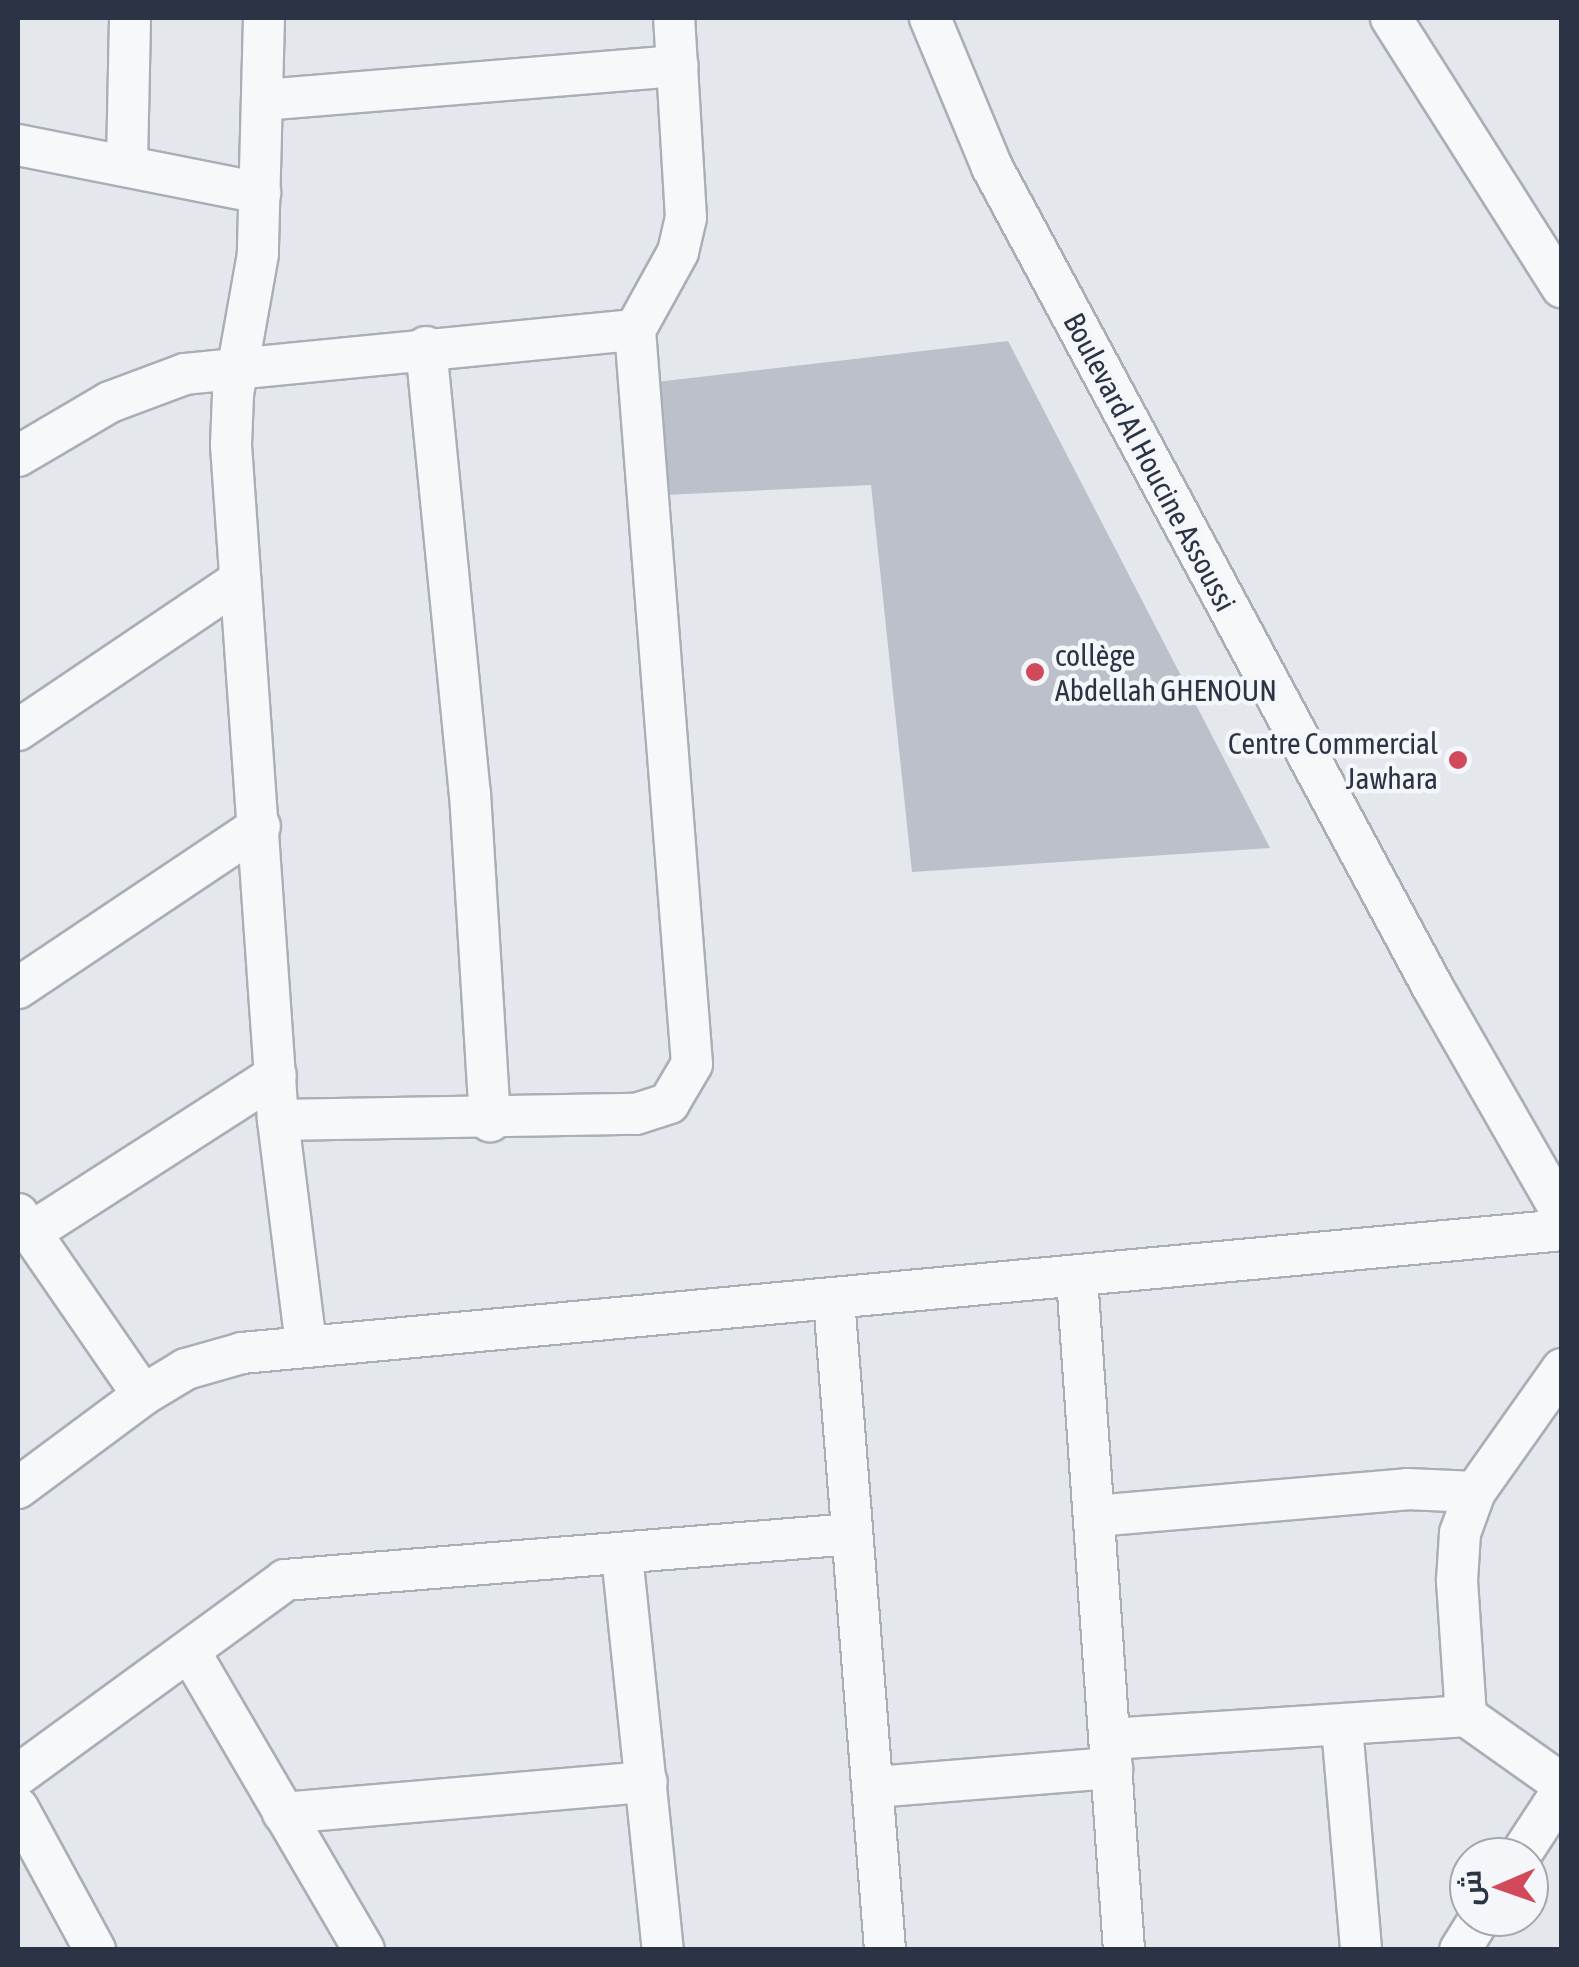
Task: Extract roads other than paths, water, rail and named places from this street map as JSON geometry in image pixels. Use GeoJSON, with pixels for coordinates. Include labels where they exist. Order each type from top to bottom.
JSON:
{"type":"FeatureCollection","features":[{"type":"Feature","properties":{"kind":"street"},"geometry":{"type":"LineString","coordinates":[[127,163],[130,18]]}},
{"type":"Feature","properties":{"kind":"street"},"geometry":{"type":"LineString","coordinates":[[264,18],[254,289],[237,367],[231,419],[278,1120],[306,1346]]}},
{"type":"Feature","properties":{"kind":"street"},"geometry":{"type":"LineString","coordinates":[[278,1120],[490,1121],[657,1110],[688,1077],[695,1051],[635,330],[678,252],[686,218],[674,18]]}},
{"type":"Feature","properties":{"kind":"street","name":"Boulevard Al Houcine Assoussi"},"geometry":{"type":"LineString","coordinates":[[930,18],[992,167],[1432,986],[1562,1213]]}},
{"type":"Feature","properties":{"kind":"street"},"geometry":{"type":"LineString","coordinates":[[1391,18],[1562,287]]}},
{"type":"Feature","properties":{"kind":"street"},"geometry":{"type":"LineString","coordinates":[[262,100],[678,66]]}},
{"type":"Feature","properties":{"kind":"street"},"geometry":{"type":"LineString","coordinates":[[18,144],[127,163],[260,193]]}},
{"type":"Feature","properties":{"kind":"street"},"geometry":{"type":"LineString","coordinates":[[18,456],[150,384],[237,367],[635,330]]}},
{"type":"Feature","properties":{"kind":"street"},"geometry":{"type":"LineString","coordinates":[[426,347],[470,792],[490,1121]]}},
{"type":"Feature","properties":{"kind":"street"},"geometry":{"type":"LineString","coordinates":[[18,730],[240,580]]}},
{"type":"Feature","properties":{"kind":"street"},"geometry":{"type":"LineString","coordinates":[[18,988],[260,826]]}},
{"type":"Feature","properties":{"kind":"street"},"geometry":{"type":"LineString","coordinates":[[143,1394],[24,1223],[276,1074]]}},
{"type":"Feature","properties":{"kind":"street"},"geometry":{"type":"LineString","coordinates":[[18,1488],[143,1394],[186,1370],[242,1353],[1562,1230]]}},
{"type":"Feature","properties":{"kind":"street"},"geometry":{"type":"LineString","coordinates":[[1077,1278],[1124,1950]]}},
{"type":"Feature","properties":{"kind":"street"},"geometry":{"type":"LineString","coordinates":[[834,1300],[885,1950]]}},
{"type":"Feature","properties":{"kind":"street"},"geometry":{"type":"LineString","coordinates":[[1466,1716],[1458,1581],[1460,1534],[1475,1492],[1562,1369]]}},
{"type":"Feature","properties":{"kind":"street"},"geometry":{"type":"LineString","coordinates":[[1094,1516],[1407,1488],[1475,1492]]}},
{"type":"Feature","properties":{"kind":"street"},"geometry":{"type":"LineString","coordinates":[[18,1775],[190,1652],[248,1601],[286,1580],[325,1572],[622,1555],[852,1534]]}},
{"type":"Feature","properties":{"kind":"street"},"geometry":{"type":"LineString","coordinates":[[622,1555],[663,1950]]}},
{"type":"Feature","properties":{"kind":"street"},"geometry":{"type":"LineString","coordinates":[[190,1652],[364,1950]]}},
{"type":"Feature","properties":{"kind":"street"},"geometry":{"type":"LineString","coordinates":[[875,1787],[1111,1754],[1466,1716],[1562,1788],[1531,1837]]}},
{"type":"Feature","properties":{"kind":"street"},"geometry":{"type":"LineString","coordinates":[[1342,1727],[1361,1950]]}},
{"type":"Feature","properties":{"kind":"street"},"geometry":{"type":"LineString","coordinates":[[284,1812],[647,1782]]}},
{"type":"Feature","properties":{"kind":"street"},"geometry":{"type":"LineString","coordinates":[[18,1808],[95,1950]]}},
{"type":"Feature","properties":{"kind":"place","name":"collège Abdellah GHENOUN"},"geometry":{"type":"Point","coordinates":[1035,672]}},
{"type":"Feature","properties":{"kind":"place","name":"Centre Commercial Jawhara"},"geometry":{"type":"Point","coordinates":[1458,760]}}]}
